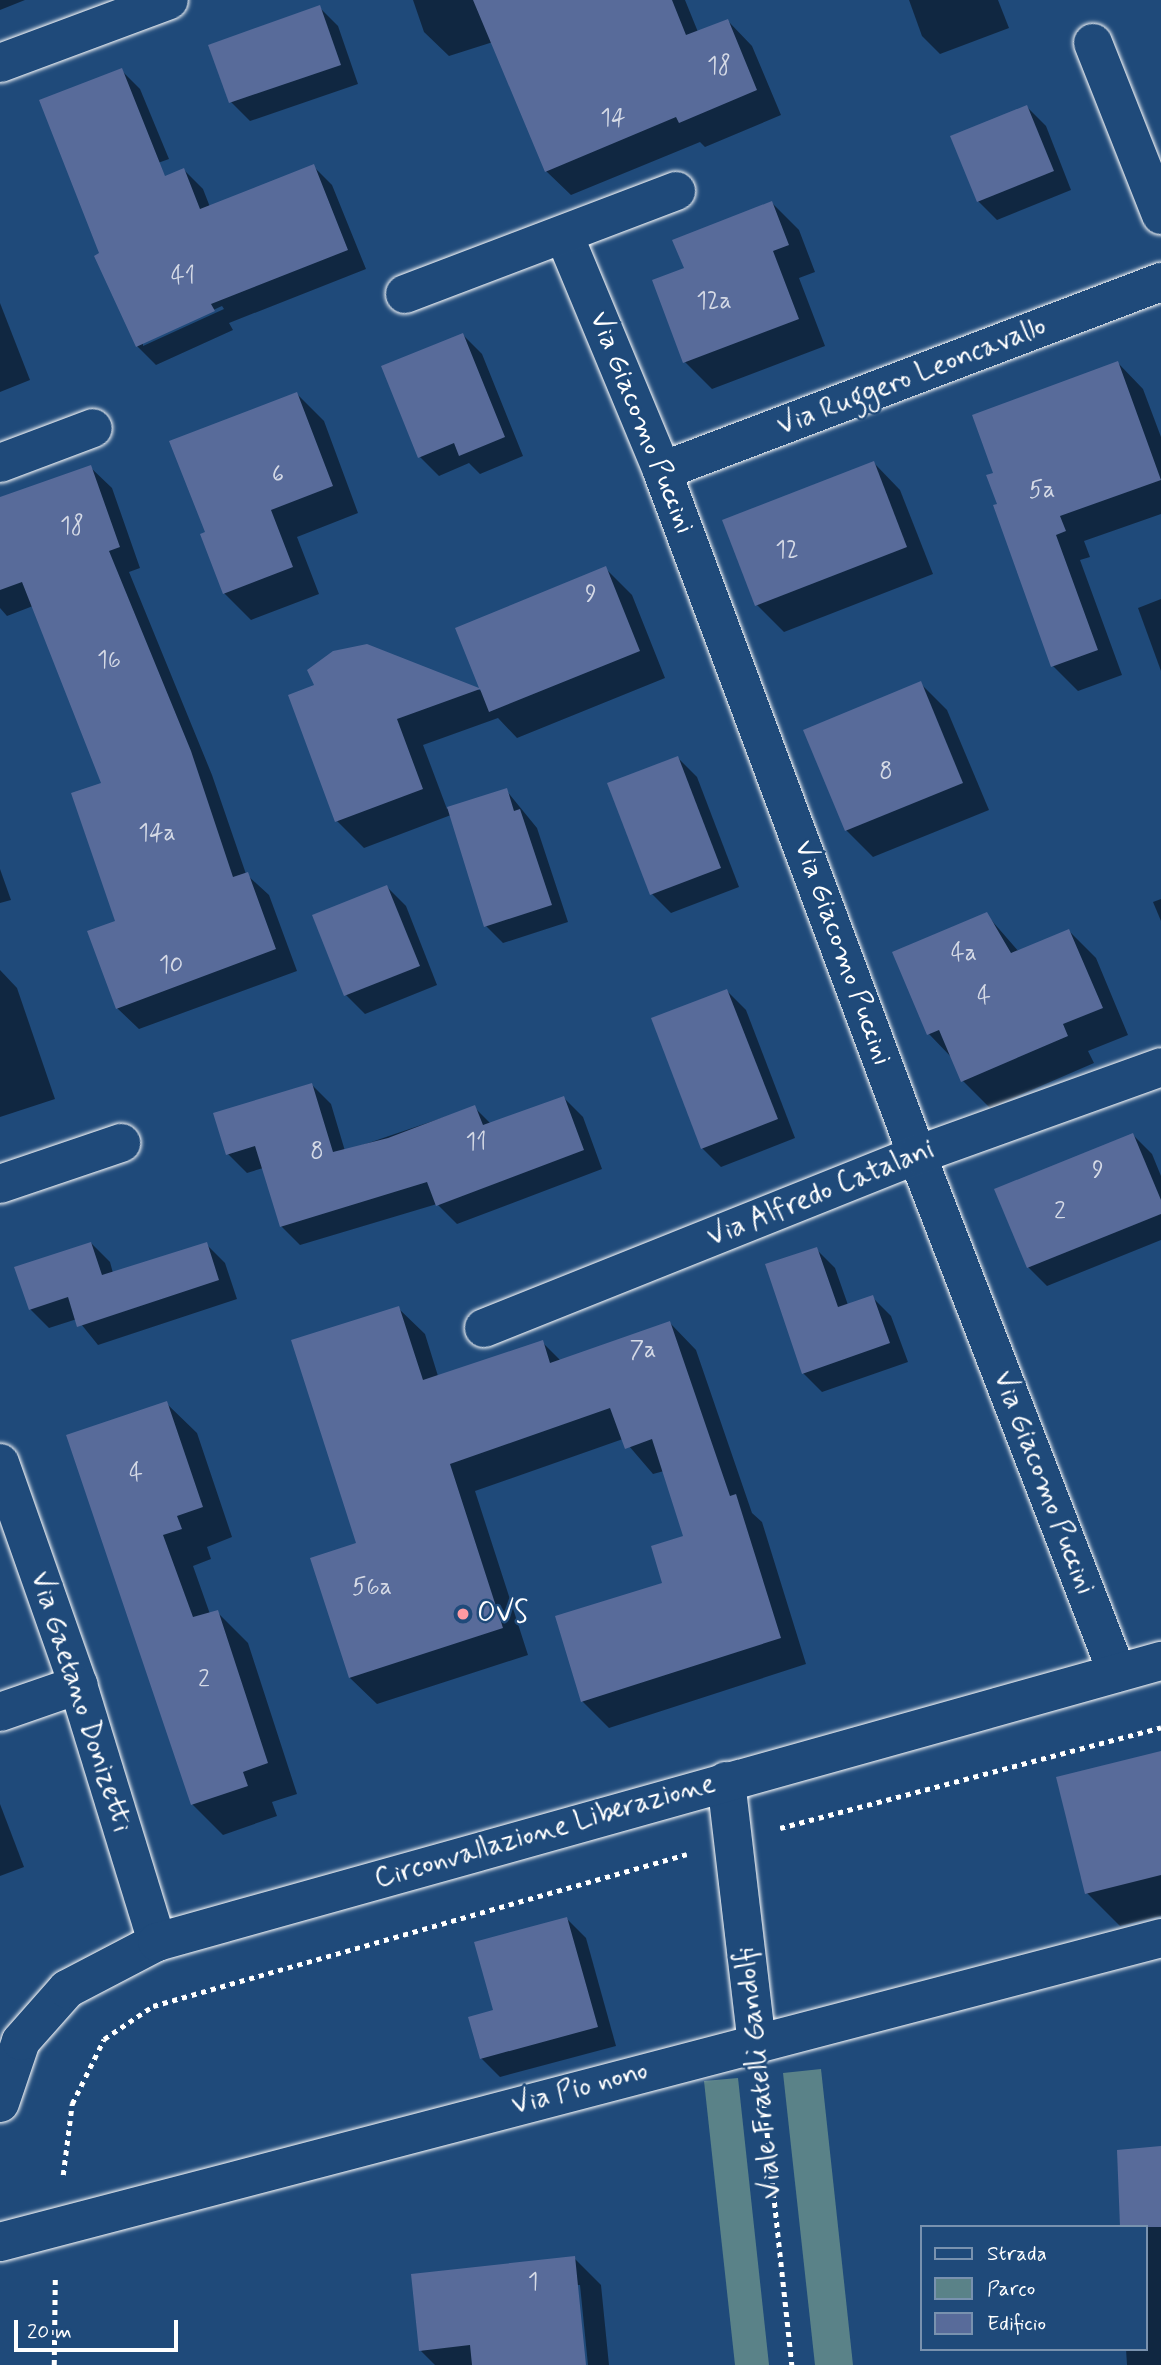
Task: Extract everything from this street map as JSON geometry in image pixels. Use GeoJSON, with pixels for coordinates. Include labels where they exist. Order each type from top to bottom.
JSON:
{"type":"FeatureCollection","features":[{"type":"Feature","properties":{"kind":"street"},"geometry":{"type":"LineString","coordinates":[[0,63],[131,7],[169,0]]}},
{"type":"Feature","properties":{"kind":"street"},"geometry":{"type":"LineString","coordinates":[[1093,43],[1161,215]]}},
{"type":"Feature","properties":{"kind":"street"},"geometry":{"type":"LineString","coordinates":[[405,295],[676,191]]}},
{"type":"Feature","properties":{"kind":"street","name":"Via Giacomo Puccini"},"geometry":{"type":"LineString","coordinates":[[564,235],[662,471],[917,1156],[1116,1673]]}},
{"type":"Feature","properties":{"kind":"street","name":"Via Ruggero Leoncavallo"},"geometry":{"type":"LineString","coordinates":[[662,471],[1161,282]]}},
{"type":"Feature","properties":{"kind":"street"},"geometry":{"type":"LineString","coordinates":[[0,463],[93,428]]}},
{"type":"Feature","properties":{"kind":"street","name":"Via Alfredo Catalani"},"geometry":{"type":"LineString","coordinates":[[484,1328],[917,1156],[1161,1067]]}},
{"type":"Feature","properties":{"kind":"street"},"geometry":{"type":"LineString","coordinates":[[0,1184],[121,1143]]}},
{"type":"Feature","properties":{"kind":"street","name":"Via Gaetano Donizetti"},"geometry":{"type":"LineString","coordinates":[[0,1463],[78,1685],[157,1942]]}},
{"type":"Feature","properties":{"kind":"street","name":"Circonvallazione Liberazione"},"geometry":{"type":"LineString","coordinates":[[0,2103],[21,2041],[67,1989],[157,1942],[1161,1661]]}},
{"type":"Feature","properties":{"kind":"street"},"geometry":{"type":"LineString","coordinates":[[0,1712],[78,1685]]}},
{"type":"Feature","properties":{"kind":"street","name":"Viale Fratelli Gandolfi"},"geometry":{"type":"LineString","coordinates":[[726,1782],[757,2043]]}},
{"type":"Feature","properties":{"kind":"street","name":"Via Pio nono"},"geometry":{"type":"LineString","coordinates":[[0,2242],[1161,1938]]}},
{"type":"Feature","properties":{"kind":"path"},"geometry":{"type":"LineString","coordinates":[[54,2365],[56,2227],[72,2104],[104,2039],[153,2006],[733,1840],[1161,1727]]}},
{"type":"Feature","properties":{"kind":"path","name":"Viale Fratelli Gandolfi"},"geometry":{"type":"LineString","coordinates":[[757,2043],[792,2365]]}},
{"type":"Feature","properties":{"kind":"green space"},"geometry":{"type":"Polygon","coordinates":[[[821,2069],[853,2365],[815,2365],[783,2073],[821,2069]]]}},
{"type":"Feature","properties":{"kind":"green space"},"geometry":{"type":"Polygon","coordinates":[[[738,2078],[769,2365],[735,2365],[704,2081],[738,2078]]]}},
{"type":"Feature","properties":{"kind":"building"},"geometry":{"type":"Polygon","coordinates":[[[473,0],[672,0],[686,35],[728,19],[757,90],[679,123],[676,117],[545,172],[473,0]]]}},
{"type":"Feature","properties":{"kind":"building"},"geometry":{"type":"Polygon","coordinates":[[[320,5],[341,65],[229,103],[208,45],[320,5]]]}},
{"type":"Feature","properties":{"kind":"building"},"geometry":{"type":"Polygon","coordinates":[[[122,68],[165,176],[184,168],[200,209],[314,164],[348,250],[211,304],[215,311],[136,347],[94,256],[99,253],[39,100],[122,68]]]}},
{"type":"Feature","properties":{"kind":"building"},"geometry":{"type":"Polygon","coordinates":[[[1027,105],[1054,171],[977,202],[950,136],[1027,105]]]}},
{"type":"Feature","properties":{"kind":"building"},"geometry":{"type":"Polygon","coordinates":[[[772,201],[789,245],[773,251],[799,319],[683,363],[652,280],[684,268],[672,240],[772,201]]]}},
{"type":"Feature","properties":{"kind":"building"},"geometry":{"type":"Polygon","coordinates":[[[463,333],[505,437],[459,456],[454,443],[418,458],[381,366],[463,333]]]}},
{"type":"Feature","properties":{"kind":"building"},"geometry":{"type":"Polygon","coordinates":[[[1118,361],[1161,480],[1060,516],[1066,531],[1056,535],[1098,650],[1051,667],[993,505],[997,504],[986,475],[993,473],[972,415],[1118,361]]]}},
{"type":"Feature","properties":{"kind":"building"},"geometry":{"type":"Polygon","coordinates":[[[297,392],[333,486],[271,510],[293,567],[223,594],[200,534],[205,532],[169,441],[297,392]]]}},
{"type":"Feature","properties":{"kind":"building"},"geometry":{"type":"Polygon","coordinates":[[[874,461],[907,547],[755,606],[722,520],[874,461]]]}},
{"type":"Feature","properties":{"kind":"building"},"geometry":{"type":"Polygon","coordinates":[[[91,465],[120,547],[109,551],[191,751],[233,877],[248,872],[276,949],[116,1009],[87,931],[115,921],[71,793],[101,783],[22,582],[0,590],[0,497],[91,465]]]}},
{"type":"Feature","properties":{"kind":"building"},"geometry":{"type":"Polygon","coordinates":[[[606,566],[640,651],[489,712],[480,689],[397,719],[423,789],[335,822],[288,695],[314,685],[307,670],[333,651],[367,644],[479,688],[455,628],[606,566]]]}},
{"type":"Feature","properties":{"kind":"building"},"geometry":{"type":"Polygon","coordinates":[[[921,681],[963,783],[845,831],[803,730],[921,681]]]}},
{"type":"Feature","properties":{"kind":"building"},"geometry":{"type":"Polygon","coordinates":[[[678,756],[721,868],[650,895],[607,783],[678,756]]]}},
{"type":"Feature","properties":{"kind":"building"},"geometry":{"type":"Polygon","coordinates":[[[507,788],[514,811],[520,809],[552,905],[484,927],[447,807],[507,788]]]}},
{"type":"Feature","properties":{"kind":"building"},"geometry":{"type":"Polygon","coordinates":[[[387,885],[420,966],[344,996],[312,915],[387,885]]]}},
{"type":"Feature","properties":{"kind":"building"},"geometry":{"type":"Polygon","coordinates":[[[987,912],[1011,953],[1069,929],[1103,1008],[1063,1024],[1068,1036],[961,1082],[939,1030],[927,1035],[892,952],[987,912]]]}},
{"type":"Feature","properties":{"kind":"building"},"geometry":{"type":"Polygon","coordinates":[[[727,989],[778,1119],[701,1149],[651,1018],[727,989]]]}},
{"type":"Feature","properties":{"kind":"building"},"geometry":{"type":"Polygon","coordinates":[[[312,1083],[333,1152],[388,1138],[475,1105],[483,1125],[564,1096],[584,1150],[436,1206],[427,1182],[280,1227],[255,1146],[226,1155],[213,1113],[312,1083]]]}},
{"type":"Feature","properties":{"kind":"building"},"geometry":{"type":"Polygon","coordinates":[[[1133,1133],[1161,1200],[1161,1214],[1027,1268],[994,1189],[1133,1133]]]}},
{"type":"Feature","properties":{"kind":"building"},"geometry":{"type":"Polygon","coordinates":[[[91,1242],[102,1275],[207,1242],[219,1280],[77,1327],[68,1297],[29,1310],[14,1267],[91,1242]]]}},
{"type":"Feature","properties":{"kind":"building"},"geometry":{"type":"Polygon","coordinates":[[[817,1247],[838,1307],[873,1295],[890,1343],[802,1374],[765,1264],[817,1247]]]}},
{"type":"Feature","properties":{"kind":"building"},"geometry":{"type":"Polygon","coordinates":[[[399,1306],[423,1380],[543,1340],[550,1363],[670,1321],[730,1496],[736,1494],[781,1638],[581,1702],[555,1616],[662,1583],[651,1546],[683,1536],[652,1439],[625,1449],[610,1408],[450,1464],[503,1628],[349,1678],[310,1558],[356,1543],[291,1340],[399,1306]]]}},
{"type":"Feature","properties":{"kind":"building"},"geometry":{"type":"Polygon","coordinates":[[[167,1401],[203,1507],[177,1516],[182,1529],[163,1535],[193,1617],[218,1610],[268,1763],[243,1772],[248,1786],[191,1805],[66,1435],[167,1401]]]}},
{"type":"Feature","properties":{"kind":"building"},"geometry":{"type":"Polygon","coordinates":[[[1161,1751],[1161,1875],[1085,1894],[1056,1777],[1161,1751]]]}},
{"type":"Feature","properties":{"kind":"building"},"geometry":{"type":"Polygon","coordinates":[[[567,1917],[598,2027],[480,2059],[468,2017],[493,2010],[474,1942],[567,1917]]]}},
{"type":"Feature","properties":{"kind":"building"},"geometry":{"type":"Polygon","coordinates":[[[1161,2146],[1161,2227],[1120,2225],[1117,2150],[1161,2146]]]}},
{"type":"Feature","properties":{"kind":"building"},"geometry":{"type":"Polygon","coordinates":[[[575,2256],[586,2365],[472,2365],[470,2345],[419,2351],[411,2274],[575,2256]]]}},
{"type":"Feature","properties":{"kind":"place","name":"OVS"},"geometry":{"type":"Point","coordinates":[463,1614]}}]}
